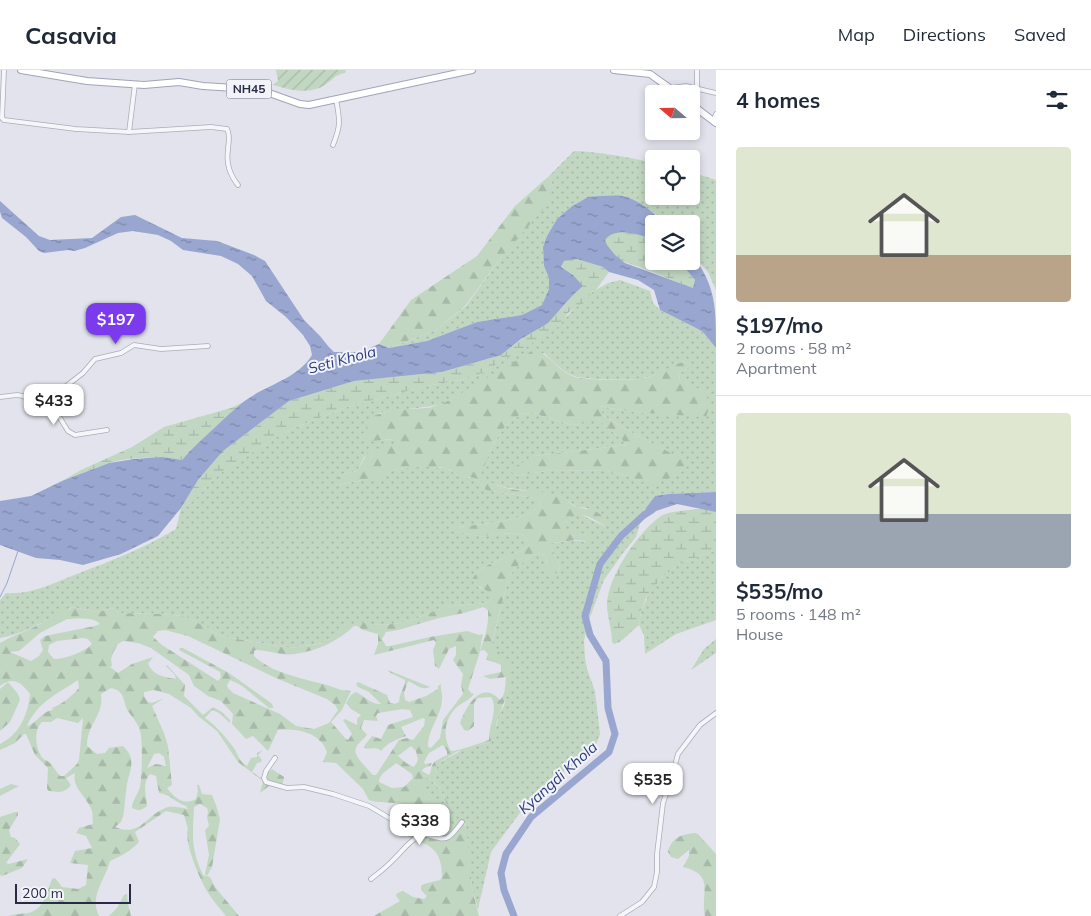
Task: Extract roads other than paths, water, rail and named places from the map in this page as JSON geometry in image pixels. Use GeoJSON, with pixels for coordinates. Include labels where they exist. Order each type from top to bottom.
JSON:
{"type":"FeatureCollection","features":[{"type":"Feature","properties":{"kind":"main road","name":"NH45"},"geometry":{"type":"LineString","coordinates":[[21,70],[87,81],[135,84],[179,82],[204,86],[251,89],[269,93],[302,105],[336,100],[472,70]]}},
{"type":"Feature","properties":{"kind":"main road"},"geometry":{"type":"LineString","coordinates":[[614,70],[645,72],[657,77],[667,85]]}},
{"type":"Feature","properties":{"kind":"main road"},"geometry":{"type":"LineString","coordinates":[[700,111],[715,122]]}},
{"type":"Feature","properties":{"kind":"street"},"geometry":{"type":"LineString","coordinates":[[4,70],[2,118],[4,120],[76,129],[129,132],[211,127],[227,130],[230,138],[227,152],[230,174],[238,185]]}},
{"type":"Feature","properties":{"kind":"street"},"geometry":{"type":"LineString","coordinates":[[697,70],[697,85]]}},
{"type":"Feature","properties":{"kind":"street"},"geometry":{"type":"LineString","coordinates":[[129,132],[135,84]]}},
{"type":"Feature","properties":{"kind":"street"},"geometry":{"type":"LineString","coordinates":[[700,90],[716,93]]}},
{"type":"Feature","properties":{"kind":"street"},"geometry":{"type":"LineString","coordinates":[[333,145],[340,128],[336,100]]}},
{"type":"Feature","properties":{"kind":"street"},"geometry":{"type":"LineString","coordinates":[[715,122],[716,114]]}},
{"type":"Feature","properties":{"kind":"street"},"geometry":{"type":"LineString","coordinates":[[47,403],[83,373],[95,359],[122,353],[134,345],[161,350],[208,346]]}},
{"type":"Feature","properties":{"kind":"street"},"geometry":{"type":"LineString","coordinates":[[0,397],[17,395],[34,402],[47,403],[55,410],[68,431],[75,435],[107,430]]}},
{"type":"Feature","properties":{"kind":"street"},"geometry":{"type":"LineString","coordinates":[[620,916],[642,902],[654,887],[663,803],[678,754],[700,725],[716,713]]}},
{"type":"Feature","properties":{"kind":"street"},"geometry":{"type":"LineString","coordinates":[[275,758],[266,771],[264,778],[266,782],[287,788],[304,787],[333,794],[368,806],[412,832],[433,838],[448,838],[462,822]]}},
{"type":"Feature","properties":{"kind":"street"},"geometry":{"type":"LineString","coordinates":[[372,879],[397,856],[406,844],[422,834]]}},
{"type":"Feature","properties":{"kind":"water","name":"Seti Khola"},"geometry":{"type":"Polygon","coordinates":[[[620,196],[628,198],[640,203],[655,215],[645,215],[645,237],[621,232],[609,236],[605,240],[615,255],[625,263],[693,288],[695,280],[687,270],[700,270],[700,267],[710,286],[713,297],[716,320],[716,348],[703,332],[660,310],[654,290],[638,280],[609,272],[603,267],[577,259],[564,261],[561,267],[573,275],[583,286],[548,323],[521,339],[501,355],[442,372],[354,381],[289,401],[223,451],[198,480],[181,508],[158,536],[121,554],[83,565],[60,560],[36,558],[0,545],[0,501],[31,496],[62,481],[109,463],[162,457],[182,460],[242,403],[298,371],[312,355],[310,346],[303,335],[286,317],[266,301],[252,276],[238,264],[221,256],[183,250],[171,241],[158,235],[133,231],[118,233],[74,251],[44,253],[39,251],[26,237],[2,218],[0,201],[39,236],[50,240],[92,238],[121,217],[135,215],[182,238],[217,241],[254,255],[265,261],[304,320],[334,352],[360,352],[379,344],[389,348],[427,341],[477,322],[522,315],[542,305],[549,289],[549,278],[544,266],[543,247],[547,236],[557,219],[571,207],[588,197],[620,196]]]}},
{"type":"Feature","properties":{"kind":"water"},"geometry":{"type":"Polygon","coordinates":[[[716,492],[716,512],[677,504],[644,515],[646,508],[655,496],[716,492]]]}},
{"type":"Feature","properties":{"kind":"waterway","name":"Kyangdi Khola"},"geometry":{"type":"LineString","coordinates":[[514,916],[504,890],[501,873],[506,854],[531,817],[609,752],[615,734],[608,708],[606,661],[590,635],[585,616],[600,564],[621,536],[652,510]]}},
{"type":"Feature","properties":{"kind":"waterway"},"geometry":{"type":"LineString","coordinates":[[0,597],[18,551]]}}]}
